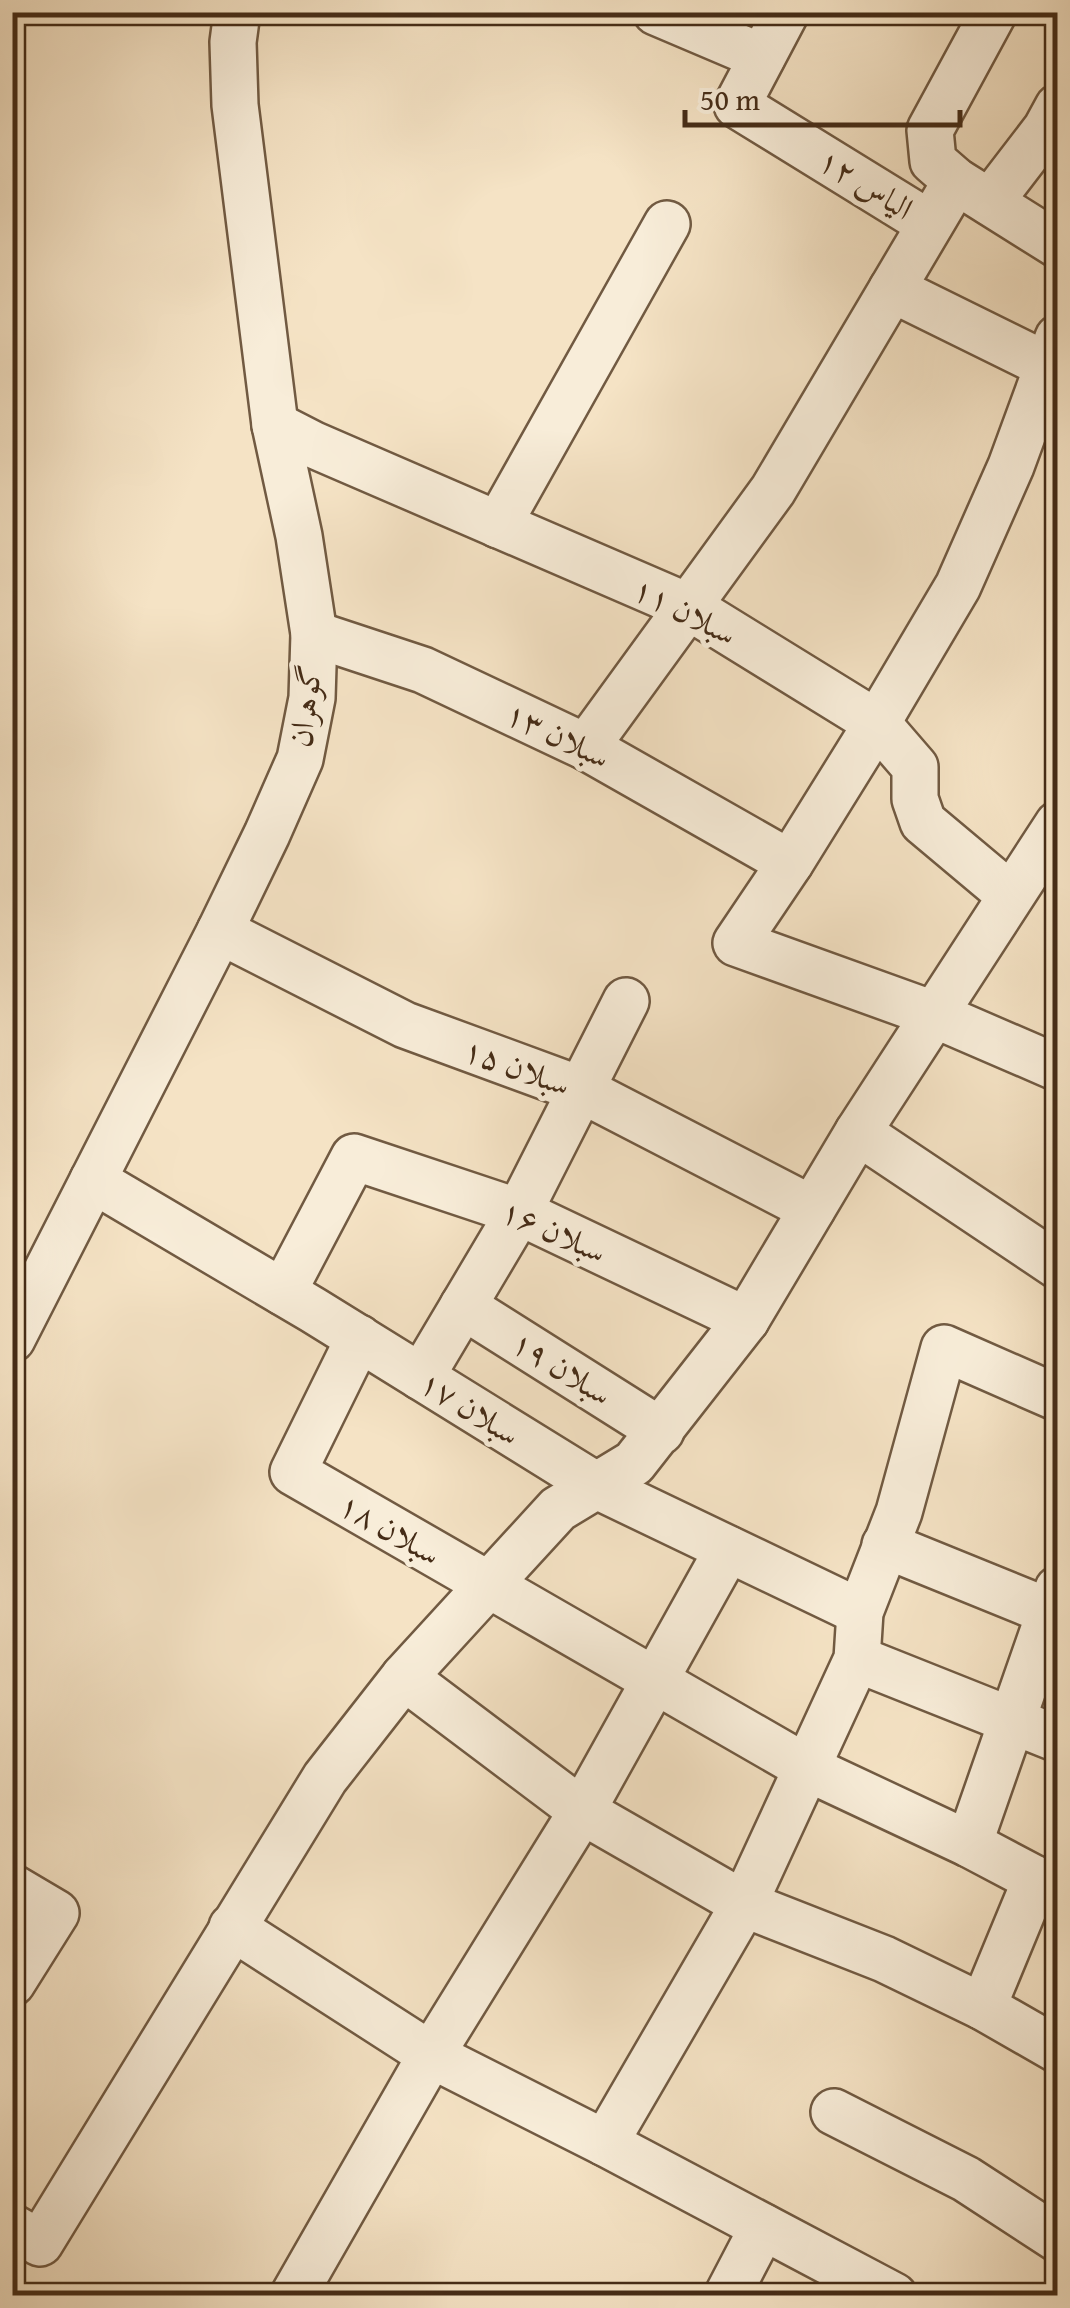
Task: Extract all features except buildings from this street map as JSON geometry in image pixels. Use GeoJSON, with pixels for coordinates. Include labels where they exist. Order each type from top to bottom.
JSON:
{"type":"FeatureCollection","features":[{"type":"Feature","properties":{"kind":"street","name":"گوهران"},"geometry":{"type":"LineString","coordinates":[[12,1339],[220,932],[300,759],[312,698],[314,634],[299,536],[275,425],[235,105],[233,42],[237,12]]}},
{"type":"Feature","properties":{"kind":"street"},"geometry":{"type":"LineString","coordinates":[[656,12],[762,58]]}},
{"type":"Feature","properties":{"kind":"street","name":"الیاس ۱۲"},"geometry":{"type":"LineString","coordinates":[[786,12],[737,105],[930,224]]}},
{"type":"Feature","properties":{"kind":"street"},"geometry":{"type":"LineString","coordinates":[[994,12],[930,130],[933,161],[1058,245]]}},
{"type":"Feature","properties":{"kind":"street"},"geometry":{"type":"LineString","coordinates":[[586,747],[773,490],[930,224],[1046,129],[1058,107]]}},
{"type":"Feature","properties":{"kind":"street"},"geometry":{"type":"LineString","coordinates":[[498,525],[667,224]]}},
{"type":"Feature","properties":{"kind":"street"},"geometry":{"type":"LineString","coordinates":[[892,289],[1052,352],[1011,466],[958,586],[877,723],[736,944],[933,1014],[1058,1068]]}},
{"type":"Feature","properties":{"kind":"street","name":"سبلان ۱۱"},"geometry":{"type":"LineString","coordinates":[[275,425],[688,607],[877,723],[915,767],[915,799],[923,822],[1010,895]]}},
{"type":"Feature","properties":{"kind":"street","name":"سبلان ۱۳"},"geometry":{"type":"LineString","coordinates":[[314,634],[423,670],[586,747],[790,863]]}},
{"type":"Feature","properties":{"kind":"street"},"geometry":{"type":"LineString","coordinates":[[26,2235],[138,2085],[324,1778],[350,1742],[404,1677],[558,1509],[634,1463],[746,1320],[858,1132],[1058,824]]}},
{"type":"Feature","properties":{"kind":"street","name":"سبلان ۱۵"},"geometry":{"type":"LineString","coordinates":[[220,932],[405,1025],[582,1090],[812,1209]]}},
{"type":"Feature","properties":{"kind":"street"},"geometry":{"type":"LineString","coordinates":[[421,1377],[518,1212],[626,1002]]}},
{"type":"Feature","properties":{"kind":"street"},"geometry":{"type":"LineString","coordinates":[[858,1132],[1058,1266]]}},
{"type":"Feature","properties":{"kind":"street","name":"سبلان ۱۶"},"geometry":{"type":"LineString","coordinates":[[283,1292],[354,1157],[518,1212],[746,1320]]}},
{"type":"Feature","properties":{"kind":"street","name":"سبلان ۱۷"},"geometry":{"type":"LineString","coordinates":[[93,1180],[360,1338],[596,1486],[860,1612]]}},
{"type":"Feature","properties":{"kind":"street","name":"سبلان ۱۹"},"geometry":{"type":"LineString","coordinates":[[463,1306],[661,1431]]}},
{"type":"Feature","properties":{"kind":"street","name":"سبلان ۱۸"},"geometry":{"type":"LineString","coordinates":[[360,1338],[293,1472],[807,1768],[1047,1885]]}},
{"type":"Feature","properties":{"kind":"street"},"geometry":{"type":"LineString","coordinates":[[605,2143],[744,1904],[856,1659],[860,1612],[899,1512],[944,1348],[1058,1398]]}},
{"type":"Feature","properties":{"kind":"street"},"geometry":{"type":"LineString","coordinates":[[885,1545],[1054,1601],[969,1844]]}},
{"type":"Feature","properties":{"kind":"street"},"geometry":{"type":"LineString","coordinates":[[292,2296],[432,2055],[582,1811],[728,1549]]}},
{"type":"Feature","properties":{"kind":"street"},"geometry":{"type":"LineString","coordinates":[[856,1659],[1058,1739]]}},
{"type":"Feature","properties":{"kind":"street"},"geometry":{"type":"LineString","coordinates":[[404,1677],[582,1811],[744,1904],[884,1959],[1058,2050]]}},
{"type":"Feature","properties":{"kind":"street"},"geometry":{"type":"LineString","coordinates":[[982,2007],[1047,1885]]}},
{"type":"Feature","properties":{"kind":"street"},"geometry":{"type":"LineString","coordinates":[[12,1886],[56,1913],[12,1983]]}},
{"type":"Feature","properties":{"kind":"street"},"geometry":{"type":"LineString","coordinates":[[232,1927],[432,2055],[894,2296]]}},
{"type":"Feature","properties":{"kind":"street"},"geometry":{"type":"LineString","coordinates":[[834,2112],[966,2179],[1058,2239]]}},
{"type":"Feature","properties":{"kind":"street"},"geometry":{"type":"LineString","coordinates":[[727,2296],[763,2226]]}}]}
